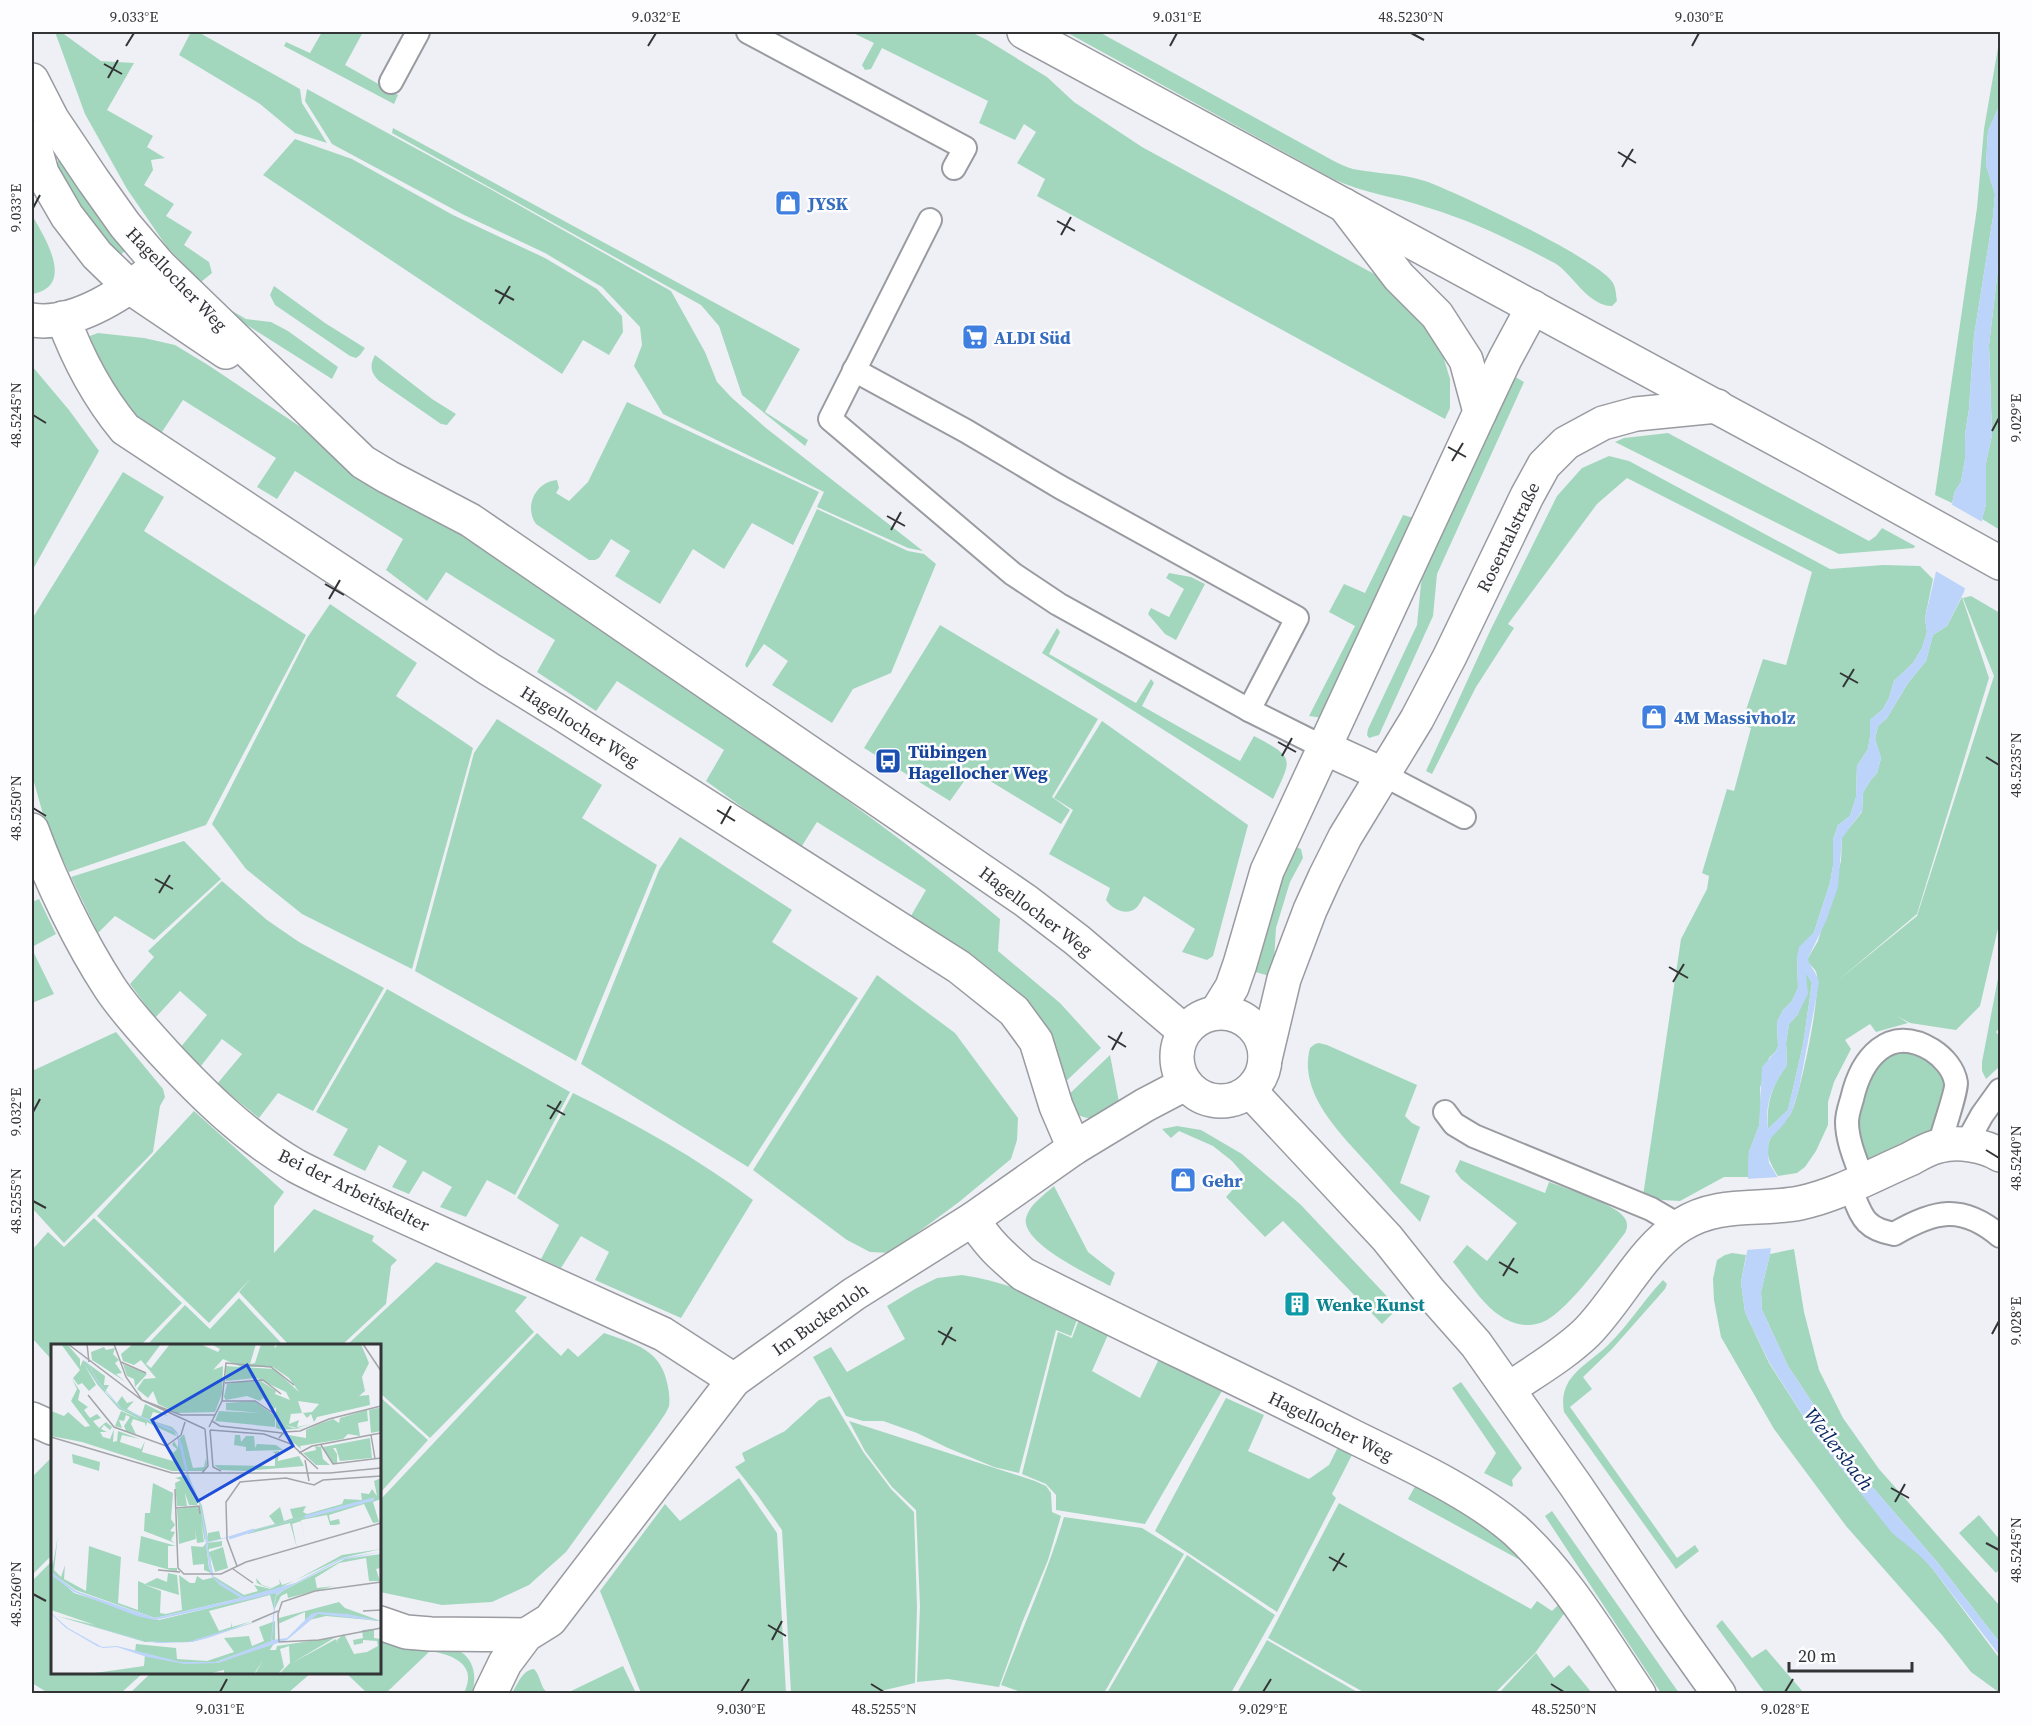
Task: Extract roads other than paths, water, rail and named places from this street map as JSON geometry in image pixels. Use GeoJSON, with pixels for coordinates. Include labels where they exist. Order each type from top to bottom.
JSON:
{"type":"FeatureCollection","features":[{"type":"Feature","properties":{"kind":"street"},"geometry":{"type":"LineString","coordinates":[[1024,32],[1717,406],[1995,560]]}},
{"type":"Feature","properties":{"kind":"street","name":"Hagellocher Weg"},"geometry":{"type":"LineString","coordinates":[[32,80],[52,118],[93,180],[125,225],[159,265],[363,462],[464,517],[1026,901],[1077,940],[1184,1031]]}},
{"type":"Feature","properties":{"kind":"street","name":"Hagellocher Weg"},"geometry":{"type":"LineString","coordinates":[[32,137],[42,173],[67,216],[97,255],[131,288],[302,402]]}},
{"type":"Feature","properties":{"kind":"street"},"geometry":{"type":"LineString","coordinates":[[1344,205],[1399,277],[1437,315],[1466,360],[1480,412]]}},
{"type":"Feature","properties":{"kind":"street"},"geometry":{"type":"LineString","coordinates":[[47,319],[86,310],[131,288],[159,265]]}},
{"type":"Feature","properties":{"kind":"street"},"geometry":{"type":"LineString","coordinates":[[1216,1013],[1227,997],[1238,972],[1268,871],[1504,358],[1533,307]]}},
{"type":"Feature","properties":{"kind":"street","name":"Hagellocher Weg"},"geometry":{"type":"LineString","coordinates":[[47,319],[78,357],[91,382],[125,429],[480,663],[959,967],[990,990],[1014,1011],[1036,1041],[1056,1106],[1074,1148]]}},
{"type":"Feature","properties":{"kind":"street","name":"Rosentalstraße"},"geometry":{"type":"LineString","coordinates":[[1265,1059],[1284,979],[1310,910],[1345,837],[1417,719],[1544,465],[1566,443],[1603,423],[1636,414],[1717,406]]}},
{"type":"Feature","properties":{"kind":"street"},"geometry":{"type":"LineString","coordinates":[[1325,748],[1382,774]]}},
{"type":"Feature","properties":{"kind":"street","name":"Bei der Arbeitskelter"},"geometry":{"type":"LineString","coordinates":[[32,830],[82,939],[110,988],[132,1019],[187,1078],[253,1137],[297,1166],[341,1188],[663,1335],[734,1380]]}},
{"type":"Feature","properties":{"kind":"street"},"geometry":{"type":"LineString","coordinates":[[1216,1013],[1228,1013],[1241,1017],[1263,1040],[1265,1059],[1263,1071],[1250,1091],[1231,1100],[1221,1101],[1201,1097],[1185,1084],[1180,1074],[1177,1052],[1184,1031],[1193,1022],[1216,1013]]}},
{"type":"Feature","properties":{"kind":"street","name":"Im Buckenloh"},"geometry":{"type":"LineString","coordinates":[[490,1694],[505,1664],[526,1635],[550,1620],[734,1380],[854,1294],[973,1220],[1074,1148],[1153,1100],[1185,1084]]}},
{"type":"Feature","properties":{"kind":"street"},"geometry":{"type":"LineString","coordinates":[[1250,1091],[1387,1238],[1476,1344],[1719,1694]]}},
{"type":"Feature","properties":{"kind":"street"},"geometry":{"type":"LineString","coordinates":[[1509,1389],[1564,1353],[1610,1306],[1652,1251],[1680,1226],[1702,1214],[1718,1209],[1802,1203],[1953,1145],[2001,1155]]}},
{"type":"Feature","properties":{"kind":"street","name":"Hagellocher Weg"},"geometry":{"type":"LineString","coordinates":[[973,1220],[996,1252],[1023,1274],[1395,1457],[1492,1513],[1516,1532],[1554,1572],[1574,1597],[1639,1694]]}},
{"type":"Feature","properties":{"kind":"street"},"geometry":{"type":"LineString","coordinates":[[32,1419],[51,1428]]}},
{"type":"Feature","properties":{"kind":"street"},"geometry":{"type":"LineString","coordinates":[[381,1623],[406,1632],[526,1635]]}},
{"type":"Feature","properties":{"kind":"lane"},"geometry":{"type":"LineString","coordinates":[[391,82],[418,32]]}},
{"type":"Feature","properties":{"kind":"lane"},"geometry":{"type":"LineString","coordinates":[[748,32],[965,148],[954,168]]}},
{"type":"Feature","properties":{"kind":"lane"},"geometry":{"type":"LineString","coordinates":[[930,220],[830,419],[1013,574],[1058,604],[1249,710],[1325,748]]}},
{"type":"Feature","properties":{"kind":"lane"},"geometry":{"type":"LineString","coordinates":[[854,370],[1297,618],[1249,710]]}},
{"type":"Feature","properties":{"kind":"lane"},"geometry":{"type":"LineString","coordinates":[[1382,774],[1464,817]]}},
{"type":"Feature","properties":{"kind":"lane"},"geometry":{"type":"LineString","coordinates":[[1953,1145],[1957,1084],[1948,1064],[1939,1054],[1912,1041],[1896,1040],[1876,1050],[1865,1065],[1855,1088],[1847,1121],[1856,1183],[1866,1222],[1878,1231],[1894,1234],[1924,1218],[1946,1213],[1967,1216],[1988,1225],[2001,1236]]}},
{"type":"Feature","properties":{"kind":"lane"},"geometry":{"type":"LineString","coordinates":[[1953,1145],[1982,1115],[2001,1090]]}},
{"type":"Feature","properties":{"kind":"lane"},"geometry":{"type":"LineString","coordinates":[[1446,1112],[1454,1124],[1474,1136],[1651,1209],[1680,1226]]}},
{"type":"Feature","properties":{"kind":"water","name":"Weilersbach"},"geometry":{"type":"Polygon","coordinates":[[[2000,104],[2000,252],[1989,345],[1992,435],[1986,463],[1986,504],[1964,592],[1947,626],[1933,635],[1926,661],[1908,683],[1887,718],[1878,726],[1875,739],[1881,758],[1877,773],[1863,793],[1862,811],[1842,838],[1838,887],[1826,921],[1808,958],[1819,983],[1799,1089],[1792,1111],[1784,1124],[1769,1140],[1769,1163],[1781,1183],[1770,1254],[1761,1292],[1762,1310],[1788,1366],[1837,1440],[1869,1483],[1938,1563],[2000,1643],[2000,1656],[1932,1568],[1892,1533],[1815,1435],[1769,1362],[1745,1312],[1741,1282],[1748,1247],[1749,1152],[1759,1126],[1762,1067],[1776,1051],[1778,1046],[1777,1022],[1798,988],[1799,947],[1814,932],[1830,883],[1833,866],[1833,840],[1838,825],[1850,816],[1856,797],[1857,766],[1868,749],[1870,720],[1883,709],[1894,681],[1913,663],[1922,648],[1927,632],[1925,618],[1955,491],[1961,482],[1965,459],[1974,336],[1995,194],[1986,165],[1988,131],[2000,104]],[[1806,974],[1808,994],[1798,1014],[1789,1024],[1786,1043],[1787,1065],[1771,1095],[1767,1112],[1768,1129],[1788,1110],[1803,1045],[1812,983],[1806,974]]]}},
{"type":"Feature","properties":{"kind":"place","name":"JYSK"},"geometry":{"type":"Point","coordinates":[788,203]}},
{"type":"Feature","properties":{"kind":"place","name":"ALDI Süd"},"geometry":{"type":"Point","coordinates":[975,337]}},
{"type":"Feature","properties":{"kind":"place","name":"4M Massivholz"},"geometry":{"type":"Point","coordinates":[1654,717]}},
{"type":"Feature","properties":{"kind":"place","name":"Tübingen Hagellocher Weg"},"geometry":{"type":"Point","coordinates":[888,761]}},
{"type":"Feature","properties":{"kind":"place","name":"Gehr"},"geometry":{"type":"Point","coordinates":[1183,1180]}},
{"type":"Feature","properties":{"kind":"place","name":"Wenke Kunst"},"geometry":{"type":"Point","coordinates":[1297,1304]}}]}
